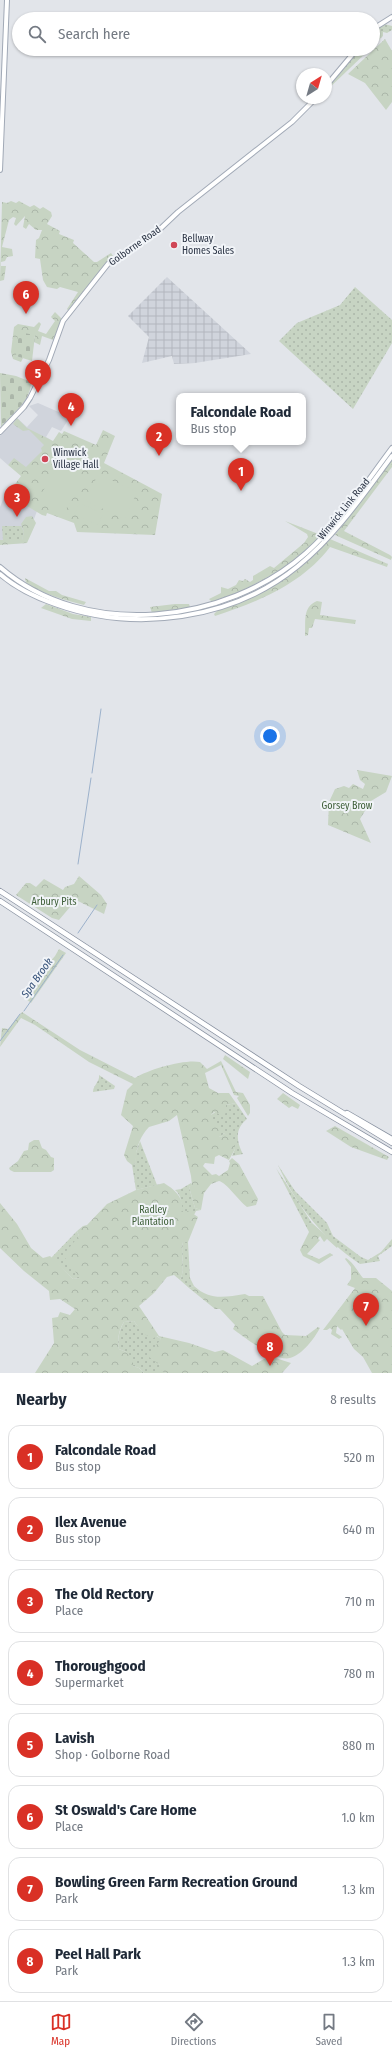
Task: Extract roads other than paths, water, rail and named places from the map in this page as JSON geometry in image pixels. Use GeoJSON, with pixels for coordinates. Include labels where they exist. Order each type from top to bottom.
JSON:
{"type":"FeatureCollection","features":[{"type":"Feature","properties":{"kind":"highway"},"geometry":{"type":"LineString","coordinates":[[0,891],[299,1086],[392,1143]]}},
{"type":"Feature","properties":{"kind":"highway"},"geometry":{"type":"LineString","coordinates":[[0,901],[292,1093],[392,1152]]}},
{"type":"Feature","properties":{"kind":"highway"},"geometry":{"type":"LineString","coordinates":[[299,1086],[392,1139]]}},
{"type":"Feature","properties":{"kind":"main road"},"geometry":{"type":"LineString","coordinates":[[0,170],[7,0]]}},
{"type":"Feature","properties":{"kind":"main road"},"geometry":{"type":"LineString","coordinates":[[380,25],[392,17]]}},
{"type":"Feature","properties":{"kind":"main road"},"geometry":{"type":"LineString","coordinates":[[332,79],[352,56]]}},
{"type":"Feature","properties":{"kind":"main road","name":"Golborne Road"},"geometry":{"type":"LineString","coordinates":[[0,432],[24,407],[30,398],[49,360],[64,319],[108,264],[158,231],[178,212],[292,122],[310,104]]}},
{"type":"Feature","properties":{"kind":"main road","name":"Winwick Link Road"},"geometry":{"type":"LineString","coordinates":[[0,567],[33,590],[71,605],[92,610],[112,613],[154,614],[197,608],[221,602],[261,584],[305,554],[334,524],[392,448]]}},
{"type":"Feature","properties":{"kind":"main road","name":"Winwick Link Road"},"geometry":{"type":"LineString","coordinates":[[0,574],[18,587],[41,599],[86,613],[120,619],[180,617],[225,606],[274,583],[297,567],[338,527],[392,456]]}},
{"type":"Feature","properties":{"kind":"waterway"},"geometry":{"type":"LineString","coordinates":[[92,773],[101,709]]}},
{"type":"Feature","properties":{"kind":"waterway"},"geometry":{"type":"LineString","coordinates":[[78,864],[91,778]]}},
{"type":"Feature","properties":{"kind":"waterway","name":"Spa Brook"},"geometry":{"type":"LineString","coordinates":[[78,933],[97,905]]}},
{"type":"Feature","properties":{"kind":"waterway","name":"Spa Brook"},"geometry":{"type":"LineString","coordinates":[[24,1011],[63,955]]}},
{"type":"Feature","properties":{"kind":"waterway","name":"Spa Brook"},"geometry":{"type":"LineString","coordinates":[[0,1041],[20,1014]]}},
{"type":"Feature","properties":{"kind":"place","name":"Bellway Homes Sales"},"geometry":{"type":"Point","coordinates":[174,245]}},
{"type":"Feature","properties":{"kind":"place","name":"St Oswald's Care Home"},"geometry":{"type":"Point","coordinates":[26,314]}},
{"type":"Feature","properties":{"kind":"place","name":"Lavish"},"geometry":{"type":"Point","coordinates":[38,393]}},
{"type":"Feature","properties":{"kind":"place","name":"Thoroughgood"},"geometry":{"type":"Point","coordinates":[71,426]}},
{"type":"Feature","properties":{"kind":"place","name":"Ilex Avenue"},"geometry":{"type":"Point","coordinates":[159,456]}},
{"type":"Feature","properties":{"kind":"place","name":"Winwick Village Hall"},"geometry":{"type":"Point","coordinates":[45,459]}},
{"type":"Feature","properties":{"kind":"place","name":"Falcondale Road"},"geometry":{"type":"Point","coordinates":[241,491]}},
{"type":"Feature","properties":{"kind":"place","name":"The Old Rectory"},"geometry":{"type":"Point","coordinates":[17,517]}},
{"type":"Feature","properties":{"kind":"place","name":"Bowling Green Farm Recreation Ground"},"geometry":{"type":"Point","coordinates":[366,1326]}},
{"type":"Feature","properties":{"kind":"place","name":"Peel Hall Park"},"geometry":{"type":"Point","coordinates":[270,1366]}},
{"type":"Feature","properties":{"kind":"park label","name":"Gorsey Brow"},"geometry":{"type":"Point","coordinates":[347,806]}},
{"type":"Feature","properties":{"kind":"park label","name":"Arbury Pits"},"geometry":{"type":"Point","coordinates":[54,902]}},
{"type":"Feature","properties":{"kind":"park label","name":"Radley Plantation"},"geometry":{"type":"Point","coordinates":[153,1216]}}]}
